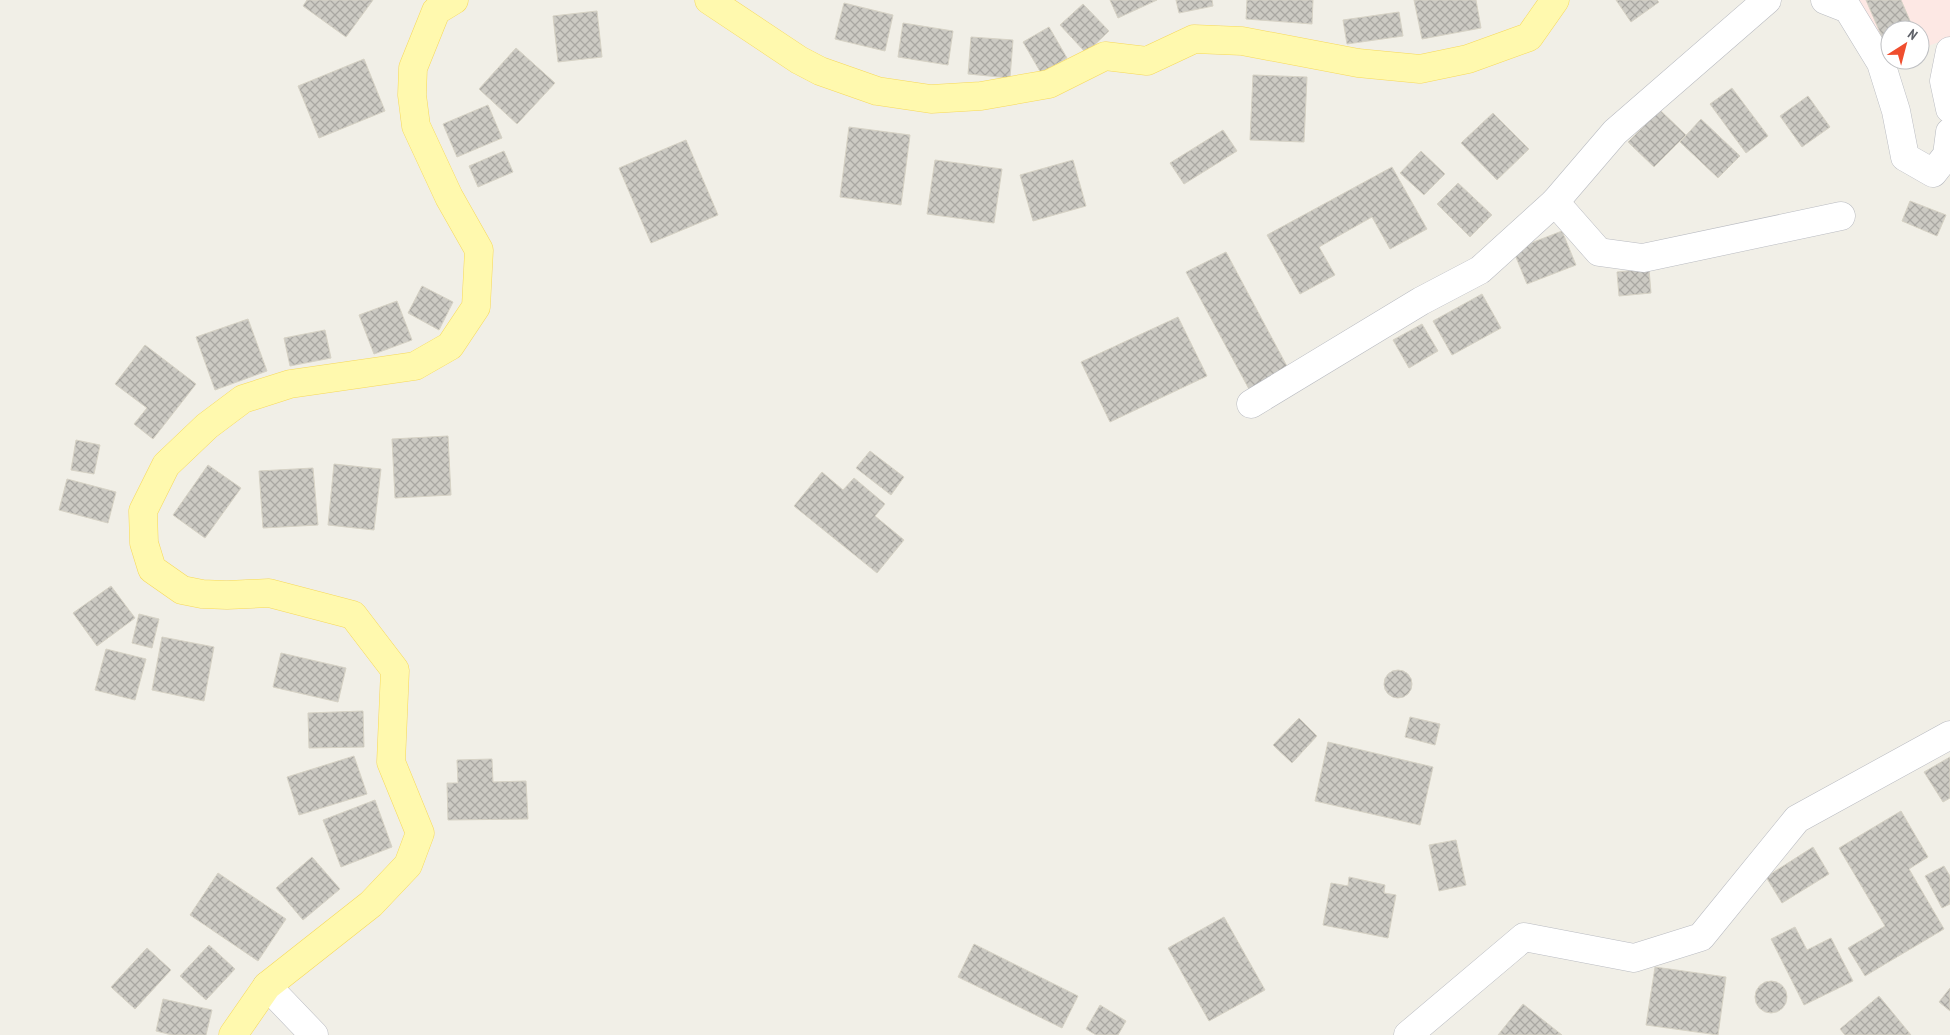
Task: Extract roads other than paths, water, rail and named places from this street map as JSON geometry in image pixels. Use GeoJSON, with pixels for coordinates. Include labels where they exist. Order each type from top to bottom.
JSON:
{"type":"FeatureCollection","features":[{"type":"Feature","properties":{"kind":"main road"},"geometry":{"type":"LineString","coordinates":[[234,1035],[267,986],[371,904],[408,865],[420,833],[391,762],[395,670],[354,615],[269,593],[227,595],[202,594],[182,590],[152,569],[144,542],[143,511],[166,465],[207,426],[243,399],[290,384],[415,366],[450,346],[476,307],[479,250],[449,197],[416,126],[412,96],[412,68],[436,11],[454,0]]}},
{"type":"Feature","properties":{"kind":"main road"},"geometry":{"type":"LineString","coordinates":[[709,0],[799,60],[820,71],[877,91],[931,99],[981,96],[1048,84],[1105,56],[1147,61],[1194,38],[1242,41],[1358,63],[1420,69],[1468,59],[1530,37],[1555,0]]}},
{"type":"Feature","properties":{"kind":"street"},"geometry":{"type":"LineString","coordinates":[[1251,404],[1421,301],[1480,270],[1555,202],[1615,132],[1767,0]]}},
{"type":"Feature","properties":{"kind":"street"},"geometry":{"type":"LineString","coordinates":[[1825,0],[1848,9],[1881,63],[1896,112],[1905,157],[1933,173],[1947,155],[1950,132]]}},
{"type":"Feature","properties":{"kind":"street"},"geometry":{"type":"LineString","coordinates":[[1950,51],[1944,81],[1950,109]]}},
{"type":"Feature","properties":{"kind":"street"},"geometry":{"type":"LineString","coordinates":[[1555,202],[1599,252],[1644,258],[1841,216]]}},
{"type":"Feature","properties":{"kind":"street"},"geometry":{"type":"LineString","coordinates":[[1408,1035],[1524,937],[1634,958],[1701,937],[1797,819],[1950,735]]}},
{"type":"Feature","properties":{"kind":"street"},"geometry":{"type":"LineString","coordinates":[[267,986],[314,1035]]}}]}
